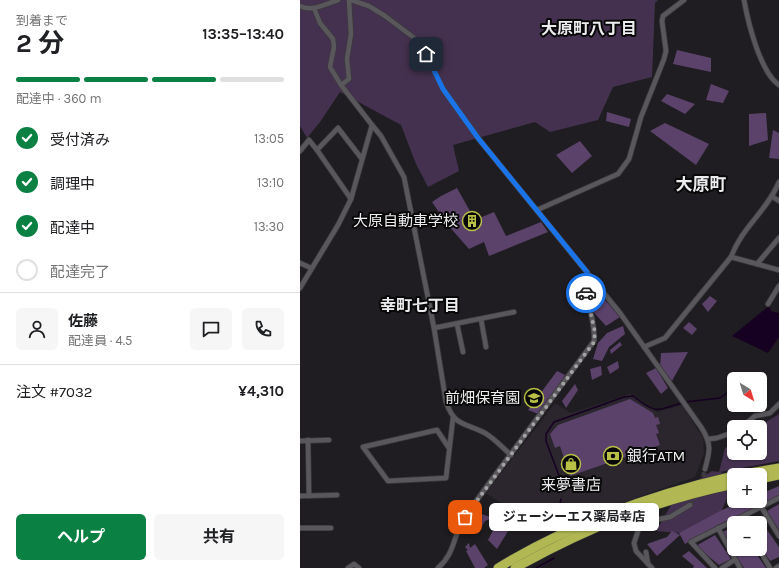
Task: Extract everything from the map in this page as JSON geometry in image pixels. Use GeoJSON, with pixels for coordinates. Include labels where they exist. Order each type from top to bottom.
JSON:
{"type":"FeatureCollection","features":[{"type":"Feature","properties":{"kind":"highway"},"geometry":{"type":"LineString","coordinates":[[767,470],[779,468]]}},
{"type":"Feature","properties":{"kind":"highway"},"geometry":{"type":"LineString","coordinates":[[767,477],[779,475]]}},
{"type":"Feature","properties":{"kind":"highway"},"geometry":{"type":"LineString","coordinates":[[498,568],[544,542],[592,519],[650,498],[727,477]]}},
{"type":"Feature","properties":{"kind":"highway"},"geometry":{"type":"LineString","coordinates":[[515,568],[555,546],[616,518],[683,496],[727,486]]}},
{"type":"Feature","properties":{"kind":"street"},"geometry":{"type":"LineString","coordinates":[[300,6],[308,9],[338,0]]}},
{"type":"Feature","properties":{"kind":"street"},"geometry":{"type":"LineString","coordinates":[[341,85],[349,79],[347,59],[351,34],[350,0],[369,6],[414,37],[422,46],[443,89],[478,138],[634,331],[644,348],[709,439],[709,453],[705,469]]}},
{"type":"Feature","properties":{"kind":"street"},"geometry":{"type":"LineString","coordinates":[[537,210],[618,174],[629,159],[641,117],[666,51],[662,20],[663,16],[684,0]]}},
{"type":"Feature","properties":{"kind":"street"},"geometry":{"type":"LineString","coordinates":[[744,0],[748,23],[760,56],[770,74],[779,85]]}},
{"type":"Feature","properties":{"kind":"street"},"geometry":{"type":"LineString","coordinates":[[314,8],[320,23],[333,39],[334,47],[330,67],[341,85],[381,136],[404,177],[434,328],[446,402],[453,418],[446,478],[388,481],[363,447],[437,430],[449,448]]}},
{"type":"Feature","properties":{"kind":"street"},"geometry":{"type":"LineString","coordinates":[[300,288],[338,225],[351,199],[372,125]]}},
{"type":"Feature","properties":{"kind":"street"},"geometry":{"type":"LineString","coordinates":[[317,150],[338,128],[362,159]]}},
{"type":"Feature","properties":{"kind":"street"},"geometry":{"type":"LineString","coordinates":[[300,152],[310,140],[351,199]]}},
{"type":"Feature","properties":{"kind":"street"},"geometry":{"type":"LineString","coordinates":[[644,348],[665,338],[730,257],[734,247],[750,223],[773,196],[779,182]]}},
{"type":"Feature","properties":{"kind":"street"},"geometry":{"type":"LineString","coordinates":[[773,196],[779,201]]}},
{"type":"Feature","properties":{"kind":"street"},"geometry":{"type":"LineString","coordinates":[[757,264],[779,238]]}},
{"type":"Feature","properties":{"kind":"street"},"geometry":{"type":"LineString","coordinates":[[730,257],[779,270]]}},
{"type":"Feature","properties":{"kind":"street"},"geometry":{"type":"LineString","coordinates":[[300,263],[311,268]]}},
{"type":"Feature","properties":{"kind":"street"},"geometry":{"type":"LineString","coordinates":[[438,568],[446,561],[451,553],[465,517],[594,342],[595,332],[585,286],[587,272]]}},
{"type":"Feature","properties":{"kind":"street"},"geometry":{"type":"LineString","coordinates":[[768,304],[779,286]]}},
{"type":"Feature","properties":{"kind":"street"},"geometry":{"type":"LineString","coordinates":[[434,328],[514,312]]}},
{"type":"Feature","properties":{"kind":"street"},"geometry":{"type":"LineString","coordinates":[[481,319],[486,347]]}},
{"type":"Feature","properties":{"kind":"street"},"geometry":{"type":"LineString","coordinates":[[457,324],[463,352]]}},
{"type":"Feature","properties":{"kind":"street"},"geometry":{"type":"LineString","coordinates":[[751,420],[756,416],[770,413],[779,404]]}},
{"type":"Feature","properties":{"kind":"street"},"geometry":{"type":"LineString","coordinates":[[453,418],[486,434],[512,455]]}},
{"type":"Feature","properties":{"kind":"street"},"geometry":{"type":"LineString","coordinates":[[709,439],[727,434]]}},
{"type":"Feature","properties":{"kind":"street"},"geometry":{"type":"LineString","coordinates":[[300,440],[329,440]]}},
{"type":"Feature","properties":{"kind":"street"},"geometry":{"type":"LineString","coordinates":[[308,440],[308,496]]}},
{"type":"Feature","properties":{"kind":"street"},"geometry":{"type":"LineString","coordinates":[[300,496],[337,495]]}},
{"type":"Feature","properties":{"kind":"street"},"geometry":{"type":"LineString","coordinates":[[767,505],[779,498]]}},
{"type":"Feature","properties":{"kind":"street"},"geometry":{"type":"LineString","coordinates":[[652,568],[636,551],[634,543],[638,528],[646,522],[670,517],[690,505]]}},
{"type":"Feature","properties":{"kind":"street"},"geometry":{"type":"LineString","coordinates":[[744,516],[762,508],[779,536]]}},
{"type":"Feature","properties":{"kind":"street"},"geometry":{"type":"LineString","coordinates":[[714,568],[691,542],[727,524]]}},
{"type":"Feature","properties":{"kind":"street"},"geometry":{"type":"LineString","coordinates":[[300,528],[331,528]]}},
{"type":"Feature","properties":{"kind":"street"},"geometry":{"type":"LineString","coordinates":[[718,528],[734,560],[740,568]]}},
{"type":"Feature","properties":{"kind":"street"},"geometry":{"type":"LineString","coordinates":[[646,552],[648,564]]}},
{"type":"Feature","properties":{"kind":"street"},"geometry":{"type":"LineString","coordinates":[[763,556],[770,568]]}},
{"type":"Feature","properties":{"kind":"street"},"geometry":{"type":"LineString","coordinates":[[722,568],[734,560]]}},
{"type":"Feature","properties":{"kind":"street"},"geometry":{"type":"LineString","coordinates":[[348,568],[354,564],[359,568]]}},
{"type":"Feature","properties":{"kind":"shaded area"},"geometry":{"type":"Polygon","coordinates":[[[300,0],[658,0],[655,3],[652,77],[613,87],[598,120],[550,132],[535,122],[453,145],[459,171],[428,187],[416,164],[401,125],[340,92],[320,122],[307,138],[300,126],[300,0]]]}},
{"type":"Feature","properties":{"kind":"shaded area"},"geometry":{"type":"Polygon","coordinates":[[[769,306],[771,311],[779,313],[779,337],[768,353],[732,336],[769,306]]]}},
{"type":"Feature","properties":{"kind":"shaded area"},"geometry":{"type":"Polygon","coordinates":[[[630,394],[657,412],[682,405],[703,438],[704,453],[695,477],[542,531],[486,493],[555,403],[571,413],[630,394]]]}},
{"type":"Feature","properties":{"kind":"shaded area"},"geometry":{"type":"Polygon","coordinates":[[[779,414],[779,461],[741,468],[727,468],[727,471],[720,472],[727,474],[727,499],[718,518],[679,533],[656,531],[678,493],[712,471],[719,472],[725,448],[727,447],[727,460],[767,460],[767,421],[779,414]]]}},
{"type":"Feature","properties":{"kind":"building"},"geometry":{"type":"Polygon","coordinates":[[[677,50],[711,58],[711,72],[673,64],[677,50]]]}},
{"type":"Feature","properties":{"kind":"building"},"geometry":{"type":"Polygon","coordinates":[[[711,84],[729,91],[723,103],[706,100],[711,84]]]}},
{"type":"Feature","properties":{"kind":"building"},"geometry":{"type":"Polygon","coordinates":[[[667,94],[695,104],[685,114],[661,101],[667,94]]]}},
{"type":"Feature","properties":{"kind":"building"},"geometry":{"type":"Polygon","coordinates":[[[607,112],[631,119],[629,127],[606,121],[607,112]]]}},
{"type":"Feature","properties":{"kind":"building"},"geometry":{"type":"Polygon","coordinates":[[[766,113],[768,140],[749,146],[749,114],[766,113]]]}},
{"type":"Feature","properties":{"kind":"building"},"geometry":{"type":"Polygon","coordinates":[[[665,123],[709,144],[696,165],[650,131],[665,123]]]}},
{"type":"Feature","properties":{"kind":"building"},"geometry":{"type":"Polygon","coordinates":[[[773,130],[779,133],[779,159],[769,158],[773,130]]]}},
{"type":"Feature","properties":{"kind":"building"},"geometry":{"type":"Polygon","coordinates":[[[580,141],[592,156],[572,173],[556,155],[580,141]]]}},
{"type":"Feature","properties":{"kind":"building","name":"大原自動車学校"},"geometry":{"type":"Polygon","coordinates":[[[457,188],[475,220],[494,212],[506,236],[541,222],[548,232],[489,256],[484,242],[469,249],[447,224],[432,202],[457,188]]]}},
{"type":"Feature","properties":{"kind":"building"},"geometry":{"type":"Polygon","coordinates":[[[597,291],[620,317],[606,326],[588,306],[597,291]]]}},
{"type":"Feature","properties":{"kind":"building"},"geometry":{"type":"Polygon","coordinates":[[[710,296],[717,301],[708,312],[702,304],[710,296]]]}},
{"type":"Feature","properties":{"kind":"building"},"geometry":{"type":"Polygon","coordinates":[[[689,322],[697,329],[692,335],[683,328],[689,322]]]}},
{"type":"Feature","properties":{"kind":"building"},"geometry":{"type":"Polygon","coordinates":[[[623,326],[625,334],[609,347],[602,361],[593,359],[598,343],[607,333],[623,326]]]}},
{"type":"Feature","properties":{"kind":"building"},"geometry":{"type":"Polygon","coordinates":[[[620,342],[622,345],[611,354],[610,350],[620,342]]]}},
{"type":"Feature","properties":{"kind":"building"},"geometry":{"type":"Polygon","coordinates":[[[688,352],[672,381],[660,366],[661,353],[688,352]]]}},
{"type":"Feature","properties":{"kind":"building"},"geometry":{"type":"Polygon","coordinates":[[[618,361],[619,368],[610,374],[607,367],[618,361]]]}},
{"type":"Feature","properties":{"kind":"building"},"geometry":{"type":"Polygon","coordinates":[[[601,366],[602,375],[592,380],[590,369],[601,366]]]}},
{"type":"Feature","properties":{"kind":"building"},"geometry":{"type":"Polygon","coordinates":[[[656,368],[668,388],[661,394],[646,373],[656,368]]]}},
{"type":"Feature","properties":{"kind":"building"},"geometry":{"type":"Polygon","coordinates":[[[557,371],[565,375],[541,415],[528,410],[557,371]]]}},
{"type":"Feature","properties":{"kind":"building"},"geometry":{"type":"Polygon","coordinates":[[[575,384],[578,390],[566,408],[562,401],[575,384]]]}},
{"type":"Feature","properties":{"kind":"building"},"geometry":{"type":"Polygon","coordinates":[[[630,399],[653,413],[655,418],[658,417],[660,424],[656,425],[659,433],[656,434],[660,445],[570,476],[560,446],[555,448],[550,434],[558,425],[630,399]]]}},
{"type":"Feature","properties":{"kind":"building"},"geometry":{"type":"Polygon","coordinates":[[[779,486],[779,496],[767,502],[767,491],[779,486]]]}},
{"type":"Feature","properties":{"kind":"building"},"geometry":{"type":"Polygon","coordinates":[[[779,504],[779,530],[767,511],[779,504]]]}},
{"type":"Feature","properties":{"kind":"building"},"geometry":{"type":"Polygon","coordinates":[[[727,508],[754,508],[737,516],[727,516],[727,521],[685,544],[679,533],[727,508]]]}},
{"type":"Feature","properties":{"kind":"building"},"geometry":{"type":"Polygon","coordinates":[[[477,512],[492,518],[485,521],[481,528],[471,520],[477,512]]]}},
{"type":"Feature","properties":{"kind":"building"},"geometry":{"type":"Polygon","coordinates":[[[501,515],[515,520],[497,549],[488,540],[501,515]]]}},
{"type":"Feature","properties":{"kind":"building"},"geometry":{"type":"Polygon","coordinates":[[[474,524],[479,531],[476,533],[471,526],[474,524]]]}},
{"type":"Feature","properties":{"kind":"building"},"geometry":{"type":"Polygon","coordinates":[[[727,530],[727,542],[721,533],[727,530]]]}},
{"type":"Feature","properties":{"kind":"building"},"geometry":{"type":"Polygon","coordinates":[[[767,530],[779,547],[779,557],[770,561],[767,556],[767,530]]]}},
{"type":"Feature","properties":{"kind":"building"},"geometry":{"type":"Polygon","coordinates":[[[672,531],[680,535],[657,556],[647,544],[667,537],[672,531]]]}},
{"type":"Feature","properties":{"kind":"building"},"geometry":{"type":"Polygon","coordinates":[[[715,535],[727,553],[727,556],[731,559],[719,565],[696,546],[715,535]]]}},
{"type":"Feature","properties":{"kind":"building"},"geometry":{"type":"Polygon","coordinates":[[[469,543],[470,548],[475,544],[488,565],[484,568],[475,568],[466,551],[468,550],[465,547],[469,543]]]}},
{"type":"Feature","properties":{"kind":"building"},"geometry":{"type":"Polygon","coordinates":[[[689,551],[707,568],[693,568],[694,566],[682,556],[689,551]]]}},
{"type":"Feature","properties":{"kind":"building"},"geometry":{"type":"Polygon","coordinates":[[[736,556],[758,556],[766,568],[744,568],[736,556]]]}},
{"type":"Feature","properties":{"kind":"waterway"},"geometry":{"type":"LineString","coordinates":[[685,402],[720,398],[727,393]]}},
{"type":"Feature","properties":{"kind":"waterway"},"geometry":{"type":"LineString","coordinates":[[561,481],[546,441],[546,434],[554,422],[624,397],[633,396],[647,406],[656,409],[666,408],[682,403]]}},
{"type":"Feature","properties":{"kind":"waterway"},"geometry":{"type":"LineString","coordinates":[[555,525],[561,499]]}},
{"type":"Feature","properties":{"kind":"waterway"},"geometry":{"type":"LineString","coordinates":[[536,568],[554,558]]}},
{"type":"Feature","properties":{"kind":"tunnel"},"geometry":{"type":"LineString","coordinates":[[702,483],[705,469]]}},
{"type":"Feature","properties":{"kind":"tunnel"},"geometry":{"type":"LineString","coordinates":[[690,505],[697,494]]}},
{"type":"Feature","properties":{"kind":"way so far"},"geometry":{"type":"LineString","coordinates":[[465,517],[594,342],[595,332],[590,316],[586,293]]}},
{"type":"Feature","properties":{"kind":"place","name":"大原自動車学校"},"geometry":{"type":"Point","coordinates":[472,221]}},
{"type":"Feature","properties":{"kind":"place","name":"前畑保育園"},"geometry":{"type":"Point","coordinates":[534,398]}},
{"type":"Feature","properties":{"kind":"place","name":"銀行ATM"},"geometry":{"type":"Point","coordinates":[613,456]}},
{"type":"Feature","properties":{"kind":"place","name":"来夢書店"},"geometry":{"type":"Point","coordinates":[571,464]}},
{"type":"Feature","properties":{"kind":"place","name":"ジェーシーエス薬局幸店"},"geometry":{"type":"Point","coordinates":[465,517]}},
{"type":"Feature","properties":{"kind":"district","name":"大原町八丁目"},"geometry":{"type":"Point","coordinates":[589,28]}},
{"type":"Feature","properties":{"kind":"district","name":"大原町"},"geometry":{"type":"Point","coordinates":[701,184]}},
{"type":"Feature","properties":{"kind":"district","name":"幸町七丁目"},"geometry":{"type":"Point","coordinates":[420,305]}},
{"type":"Feature","properties":{"kind":"route"},"geometry":{"type":"LineString","coordinates":[[426,54],[443,89],[478,138],[587,272],[585,286],[586,293]]}}]}
